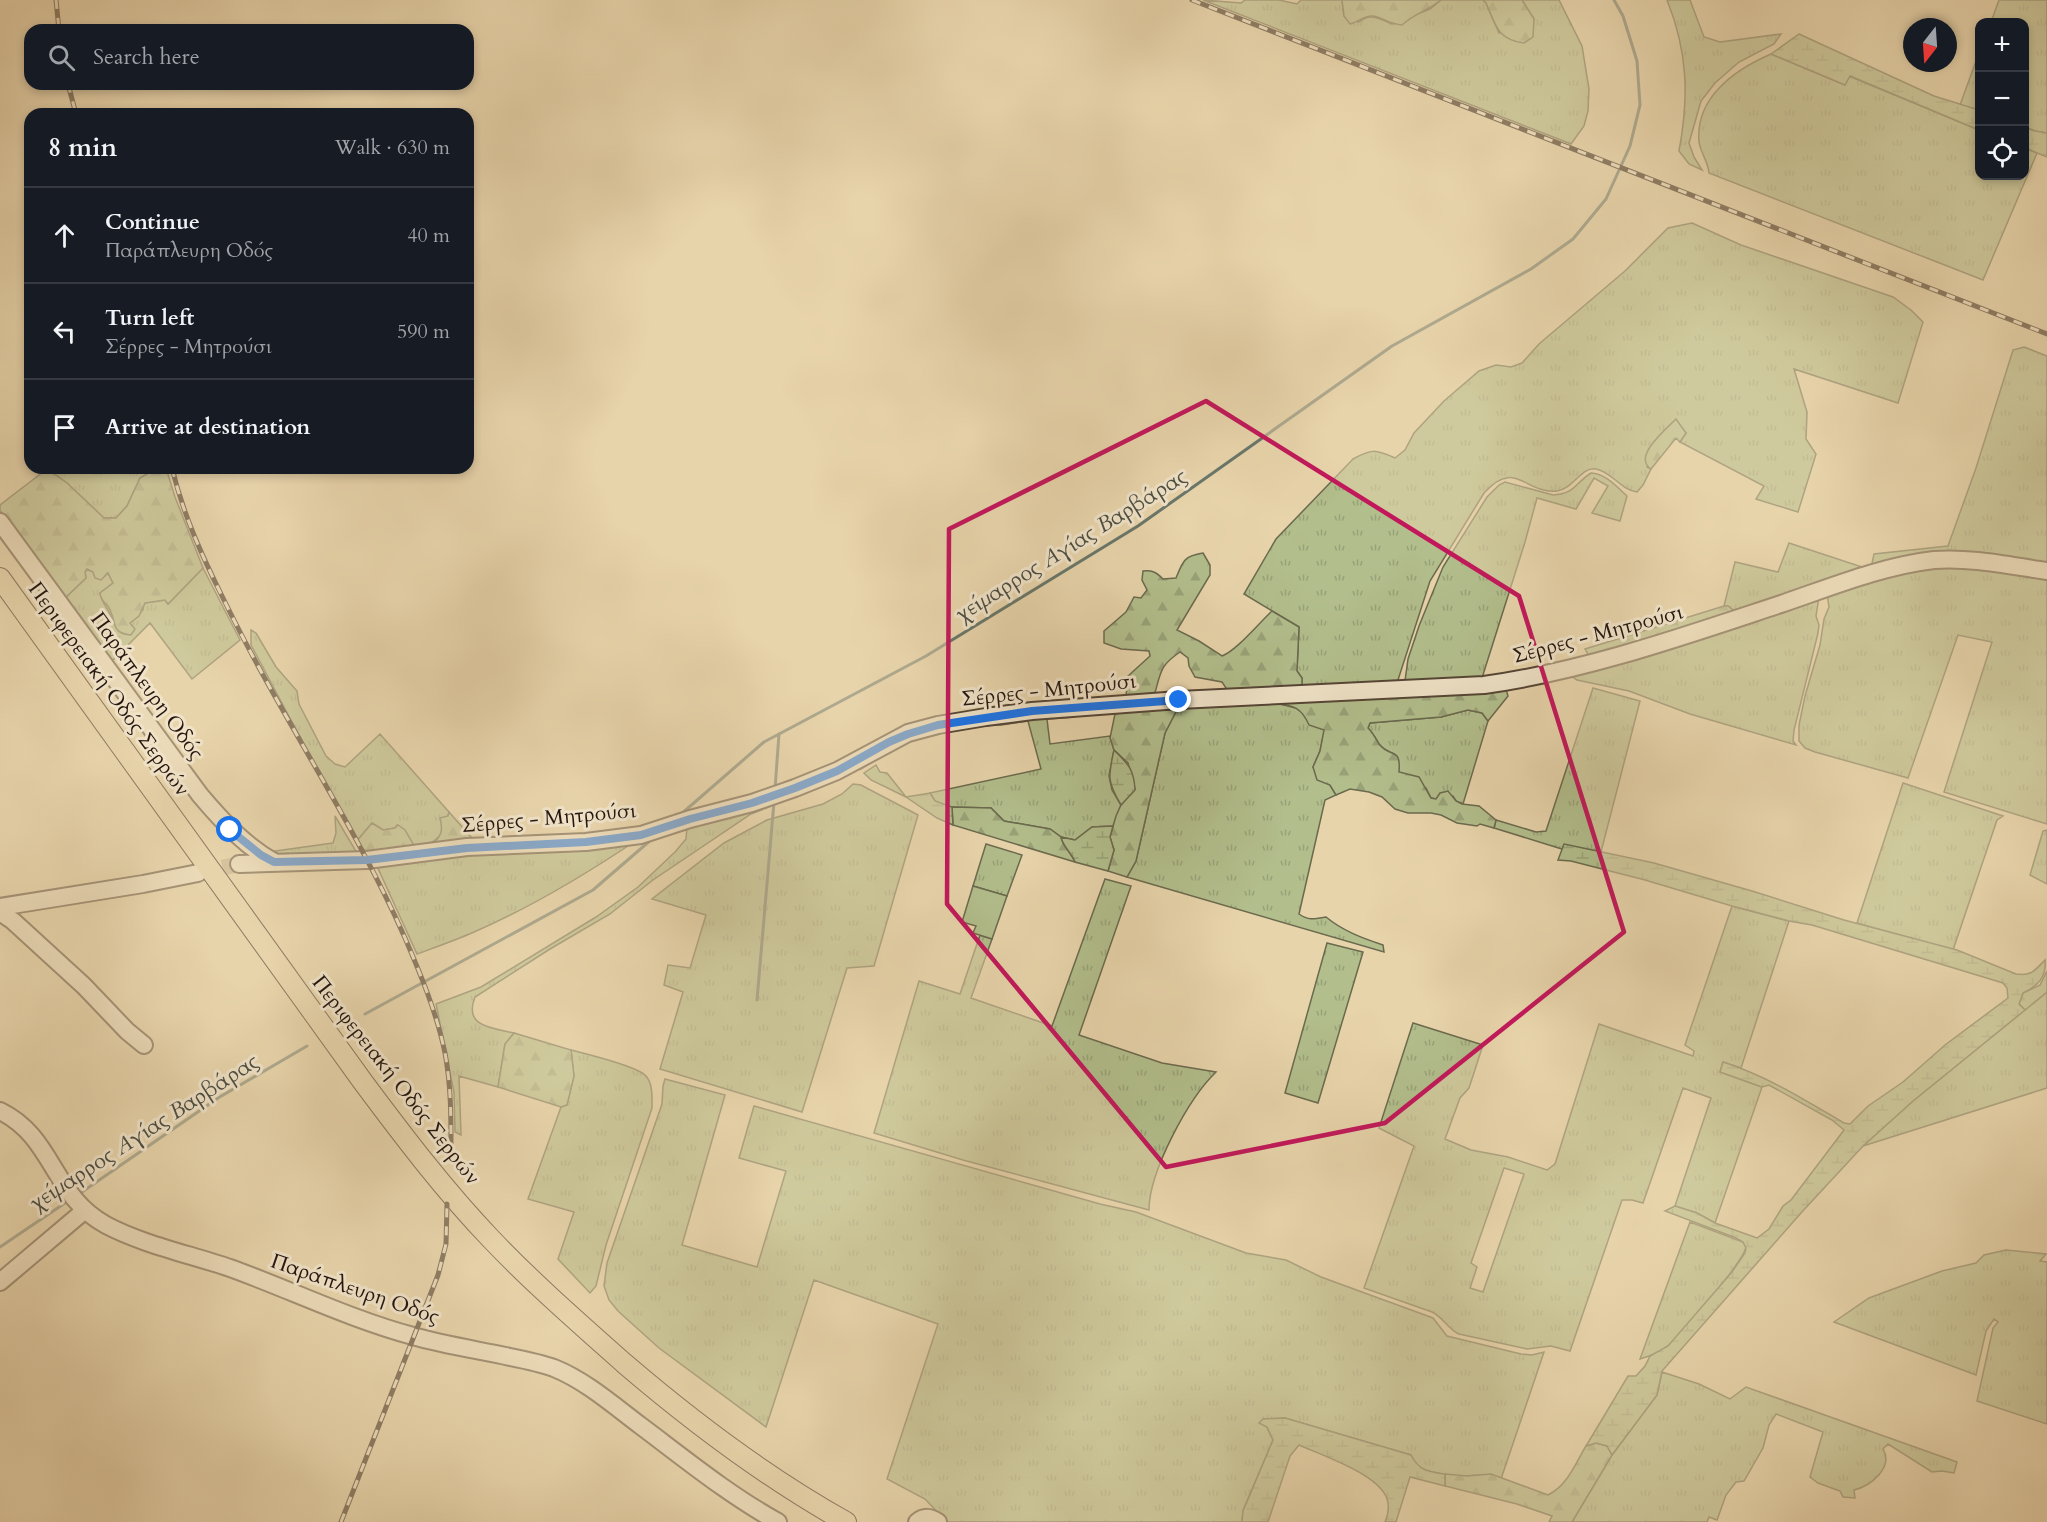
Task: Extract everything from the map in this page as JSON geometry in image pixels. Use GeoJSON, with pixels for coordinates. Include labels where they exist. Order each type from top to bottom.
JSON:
{"type":"FeatureCollection","features":[{"type":"Feature","properties":{"kind":"main road","name":"Περιφερειακή Οδός Σερρών"},"geometry":{"type":"LineString","coordinates":[[0,578],[409,1144],[492,1240],[560,1307],[658,1392],[743,1458],[820,1508],[846,1522]]}},
{"type":"Feature","properties":{"kind":"street","name":"Παράπλευρη Οδός"},"geometry":{"type":"LineString","coordinates":[[0,522],[200,795],[230,830],[261,855],[274,862]]}},
{"type":"Feature","properties":{"kind":"street","name":"Σέρρες - Μητρούσι"},"geometry":{"type":"LineString","coordinates":[[239,864],[367,860],[467,848],[586,842],[641,835],[795,788],[837,771],[889,742],[938,725],[1043,710],[1504,682],[1572,668],[1745,616],[1869,575],[1913,564],[1953,560],[2047,571]]}},
{"type":"Feature","properties":{"kind":"street"},"geometry":{"type":"LineString","coordinates":[[0,907],[198,873]]}},
{"type":"Feature","properties":{"kind":"street"},"geometry":{"type":"LineString","coordinates":[[0,912],[13,921],[76,979],[144,1045]]}},
{"type":"Feature","properties":{"kind":"street","name":"Παράπλευρη Οδός"},"geometry":{"type":"LineString","coordinates":[[0,1111],[21,1124],[32,1135],[80,1208],[108,1226],[230,1269],[367,1322],[414,1336],[553,1368],[588,1386],[694,1467],[778,1522]]}},
{"type":"Feature","properties":{"kind":"street"},"geometry":{"type":"LineString","coordinates":[[0,1282],[80,1208]]}},
{"type":"Feature","properties":{"kind":"street"},"geometry":{"type":"LineString","coordinates":[[917,1522],[925,1518],[938,1522]]}},
{"type":"Feature","properties":{"kind":"highlighted area"},"geometry":{"type":"Polygon","coordinates":[[[1206,401],[1519,596],[1624,932],[1385,1123],[1166,1167],[947,904],[949,529],[1206,401]]]}},
{"type":"Feature","properties":{"kind":"green space"},"geometry":{"type":"Polygon","coordinates":[[[1203,0],[1241,3],[1245,0],[1279,0],[1297,4],[1301,0],[1342,0],[1344,16],[1359,22],[1367,17],[1375,17],[1392,24],[1430,9],[1441,0],[1483,0],[1499,33],[1534,19],[1522,0],[1559,0],[1582,46],[1589,89],[1588,111],[1584,126],[1571,144],[1203,0]]]}},
{"type":"Feature","properties":{"kind":"green space"},"geometry":{"type":"Polygon","coordinates":[[[1342,0],[1441,0],[1402,25],[1373,16],[1350,24],[1344,16],[1342,0]]]}},
{"type":"Feature","properties":{"kind":"green space"},"geometry":{"type":"Polygon","coordinates":[[[1483,0],[1522,0],[1534,19],[1533,37],[1524,43],[1508,39],[1495,25],[1483,0]]]}},
{"type":"Feature","properties":{"kind":"green space"},"geometry":{"type":"Polygon","coordinates":[[[1667,0],[1690,0],[1704,37],[1720,42],[1781,34],[1774,44],[1739,62],[1715,83],[1701,101],[1689,143],[1702,170],[1689,164],[1679,151],[1684,112],[1685,75],[1679,38],[1667,0]]]}},
{"type":"Feature","properties":{"kind":"green space"},"geometry":{"type":"Polygon","coordinates":[[[1999,0],[2047,0],[2047,133],[2029,129],[2029,18],[1992,18],[1999,0]]]}},
{"type":"Feature","properties":{"kind":"green space"},"geometry":{"type":"Polygon","coordinates":[[[1799,34],[1934,96],[1975,109],[1975,128],[1850,76],[1845,85],[1771,54],[1799,34]]]}},
{"type":"Feature","properties":{"kind":"green space"},"geometry":{"type":"Polygon","coordinates":[[[1771,54],[1845,85],[1849,76],[1975,128],[1975,180],[2026,180],[1983,280],[1709,173],[1699,142],[1699,126],[1703,112],[1710,99],[1731,77],[1771,54]]]}},
{"type":"Feature","properties":{"kind":"green space"},"geometry":{"type":"Polygon","coordinates":[[[1975,64],[1975,109],[1960,105],[1975,64]]]}},
{"type":"Feature","properties":{"kind":"green space"},"geometry":{"type":"Polygon","coordinates":[[[2029,129],[2047,133],[2047,157],[2029,150],[2029,129]]]}},
{"type":"Feature","properties":{"kind":"green space"},"geometry":{"type":"Polygon","coordinates":[[[2029,150],[2037,153],[2029,172],[2029,150]]]}},
{"type":"Feature","properties":{"kind":"green space"},"geometry":{"type":"Polygon","coordinates":[[[1692,223],[1741,245],[1893,297],[1911,310],[1923,322],[1898,403],[1794,369],[1807,412],[1806,439],[1816,454],[1798,512],[1756,499],[1764,486],[1680,442],[1686,433],[1679,425],[1647,467],[1651,469],[1637,492],[1631,491],[1596,469],[1586,471],[1568,486],[1557,491],[1546,491],[1520,480],[1504,478],[1484,493],[1430,581],[1397,683],[1302,687],[1302,678],[1297,671],[1299,627],[1244,594],[1276,539],[1353,459],[1373,451],[1395,458],[1405,450],[1414,433],[1444,401],[1479,371],[1496,365],[1511,367],[1522,363],[1539,344],[1625,271],[1668,228],[1692,223]]]}},
{"type":"Feature","properties":{"kind":"green space"},"geometry":{"type":"Polygon","coordinates":[[[2024,347],[2047,356],[2047,567],[1963,554],[1871,568],[1874,554],[1948,546],[1976,468],[2013,350],[2024,347]]]}},
{"type":"Feature","properties":{"kind":"green space"},"geometry":{"type":"Polygon","coordinates":[[[1676,419],[1686,433],[1680,442],[1676,438],[1651,469],[1646,464],[1645,458],[1648,451],[1676,419]]]}},
{"type":"Feature","properties":{"kind":"green space"},"geometry":{"type":"Polygon","coordinates":[[[1591,473],[1606,478],[1627,496],[1620,521],[1592,513],[1608,486],[1594,478],[1576,509],[1537,498],[1482,678],[1405,681],[1408,659],[1419,626],[1443,567],[1487,497],[1505,482],[1553,495],[1566,493],[1591,473]]]}},
{"type":"Feature","properties":{"kind":"green space"},"geometry":{"type":"Polygon","coordinates":[[[40,474],[54,474],[104,518],[116,518],[127,506],[140,478],[147,474],[168,474],[203,568],[168,604],[165,600],[145,603],[139,616],[130,623],[135,629],[131,635],[117,630],[110,610],[101,596],[100,593],[113,583],[108,573],[101,580],[95,578],[93,572],[87,569],[86,578],[64,599],[0,510],[0,505],[40,474]]]}},
{"type":"Feature","properties":{"kind":"green space"},"geometry":{"type":"Polygon","coordinates":[[[54,474],[148,474],[140,478],[127,506],[116,518],[104,518],[54,474]]]}},
{"type":"Feature","properties":{"kind":"green space"},"geometry":{"type":"Polygon","coordinates":[[[1789,543],[1865,568],[1735,612],[1728,606],[1724,606],[1735,562],[1778,572],[1789,543]]]}},
{"type":"Feature","properties":{"kind":"green space"},"geometry":{"type":"Polygon","coordinates":[[[1203,553],[1210,565],[1210,575],[1177,630],[1222,656],[1241,643],[1272,611],[1299,627],[1297,671],[1302,678],[1302,687],[1228,691],[1222,682],[1195,677],[1189,666],[1188,658],[1180,652],[1164,666],[1154,696],[1126,696],[1128,676],[1150,656],[1149,651],[1121,649],[1104,643],[1104,631],[1126,612],[1134,597],[1141,598],[1147,590],[1142,580],[1143,571],[1154,572],[1163,579],[1176,578],[1185,560],[1203,553]]]}},
{"type":"Feature","properties":{"kind":"green space"},"geometry":{"type":"Polygon","coordinates":[[[1941,565],[2047,578],[2047,824],[1944,792],[1992,642],[1958,635],[1908,778],[1815,752],[1805,748],[1799,741],[1799,725],[1805,696],[1829,607],[1827,594],[1909,569],[1941,565]]]}},
{"type":"Feature","properties":{"kind":"green space"},"geometry":{"type":"Polygon","coordinates":[[[203,568],[240,640],[192,679],[150,623],[110,663],[64,599],[86,578],[87,569],[93,572],[108,573],[113,583],[100,593],[102,600],[113,621],[130,623],[143,610],[144,603],[165,600],[168,604],[203,568]]]}},
{"type":"Feature","properties":{"kind":"green space"},"geometry":{"type":"Polygon","coordinates":[[[1819,597],[1816,616],[1819,625],[1818,633],[1794,730],[1793,741],[1796,745],[1690,714],[1629,691],[1577,680],[1571,676],[1819,597]]]}},
{"type":"Feature","properties":{"kind":"green space"},"geometry":{"type":"Polygon","coordinates":[[[1728,606],[1735,612],[1589,656],[1585,649],[1728,606]]]}},
{"type":"Feature","properties":{"kind":"green space"},"geometry":{"type":"Polygon","coordinates":[[[251,630],[256,633],[276,667],[297,691],[299,704],[326,756],[335,764],[345,767],[380,734],[449,812],[445,827],[439,837],[430,843],[415,847],[397,825],[395,828],[383,830],[372,823],[356,842],[251,645],[251,630]]]}},
{"type":"Feature","properties":{"kind":"green space"},"geometry":{"type":"Polygon","coordinates":[[[1505,686],[1508,696],[1488,721],[1482,713],[1468,710],[1441,717],[1370,723],[1368,728],[1383,748],[1397,756],[1399,772],[1419,777],[1431,798],[1436,799],[1440,793],[1448,791],[1456,801],[1462,804],[1479,806],[1496,820],[1494,828],[1480,824],[1477,826],[1457,823],[1431,813],[1408,813],[1395,809],[1382,797],[1369,792],[1350,789],[1336,795],[1330,785],[1317,780],[1313,767],[1320,751],[1324,730],[1309,725],[1303,714],[1296,708],[1275,703],[1505,686]]]}},
{"type":"Feature","properties":{"kind":"green space"},"geometry":{"type":"Polygon","coordinates":[[[1593,688],[1640,701],[1601,852],[1564,845],[1562,849],[1494,828],[1496,820],[1536,832],[1546,831],[1593,688]]]}},
{"type":"Feature","properties":{"kind":"green space"},"geometry":{"type":"Polygon","coordinates":[[[1275,703],[1296,708],[1325,730],[1313,767],[1336,795],[1325,800],[1299,914],[1309,919],[1326,917],[1353,934],[1383,945],[1384,952],[1127,877],[1136,861],[1165,733],[1180,704],[1275,703]]]}},
{"type":"Feature","properties":{"kind":"green space"},"geometry":{"type":"Polygon","coordinates":[[[1180,704],[1165,733],[1136,861],[1127,877],[1108,871],[1114,850],[1110,837],[1116,816],[1121,805],[1135,789],[1128,763],[1114,750],[1110,738],[1116,709],[1180,704]]]}},
{"type":"Feature","properties":{"kind":"green space"},"geometry":{"type":"Polygon","coordinates":[[[1468,710],[1482,713],[1488,721],[1463,804],[1456,801],[1453,796],[1431,798],[1426,788],[1398,772],[1399,764],[1396,756],[1379,744],[1368,728],[1370,723],[1441,717],[1468,710]]]}},
{"type":"Feature","properties":{"kind":"green space"},"geometry":{"type":"Polygon","coordinates":[[[1074,713],[1074,717],[1047,719],[1050,744],[1110,736],[1114,750],[1109,776],[1112,790],[1121,805],[1113,826],[1092,827],[1075,840],[1061,837],[1050,829],[1004,821],[991,808],[949,807],[935,801],[930,793],[1041,769],[1028,721],[1001,725],[970,725],[931,735],[880,752],[872,758],[874,761],[861,769],[862,764],[884,749],[908,737],[935,729],[991,719],[1074,713]]]}},
{"type":"Feature","properties":{"kind":"green space"},"geometry":{"type":"Polygon","coordinates":[[[1114,750],[1129,767],[1135,790],[1121,805],[1110,779],[1114,750]]]}},
{"type":"Feature","properties":{"kind":"green space"},"geometry":{"type":"Polygon","coordinates":[[[876,765],[880,772],[887,773],[906,797],[871,780],[864,773],[876,765]]]}},
{"type":"Feature","properties":{"kind":"green space"},"geometry":{"type":"Polygon","coordinates":[[[1903,783],[2003,816],[1997,820],[1953,950],[1857,923],[1903,783]]]}},
{"type":"Feature","properties":{"kind":"green space"},"geometry":{"type":"Polygon","coordinates":[[[853,784],[861,785],[918,815],[874,966],[847,968],[802,1112],[660,1069],[683,992],[664,985],[668,965],[690,968],[706,915],[652,899],[724,843],[767,820],[823,804],[842,794],[853,784]]]}},
{"type":"Feature","properties":{"kind":"green space"},"geometry":{"type":"Polygon","coordinates":[[[930,793],[935,801],[952,807],[953,825],[937,818],[906,797],[930,793]]]}},
{"type":"Feature","properties":{"kind":"green space"},"geometry":{"type":"Polygon","coordinates":[[[800,795],[751,814],[653,880],[610,914],[475,997],[472,1007],[476,1020],[489,1027],[514,1033],[505,1044],[498,1087],[459,1076],[461,1135],[455,1132],[454,1092],[436,1004],[481,987],[596,917],[638,887],[675,852],[686,839],[687,827],[800,795]]]}},
{"type":"Feature","properties":{"kind":"green space"},"geometry":{"type":"Polygon","coordinates":[[[952,807],[991,808],[1004,821],[1050,829],[1061,837],[1075,862],[953,825],[952,807]]]}},
{"type":"Feature","properties":{"kind":"green space"},"geometry":{"type":"Polygon","coordinates":[[[449,812],[471,837],[459,841],[432,844],[441,832],[440,818],[448,816],[449,812]]]}},
{"type":"Feature","properties":{"kind":"green space"},"geometry":{"type":"Polygon","coordinates":[[[335,816],[357,853],[287,857],[268,852],[333,843],[336,833],[335,816]]]}},
{"type":"Feature","properties":{"kind":"green space"},"geometry":{"type":"Polygon","coordinates":[[[372,823],[383,830],[395,828],[398,825],[405,830],[415,847],[367,852],[356,842],[372,823]]]}},
{"type":"Feature","properties":{"kind":"green space"},"geometry":{"type":"Polygon","coordinates":[[[1113,826],[1110,837],[1114,850],[1108,871],[1075,862],[1061,837],[1075,840],[1092,827],[1113,826]]]}},
{"type":"Feature","properties":{"kind":"green space"},"geometry":{"type":"Polygon","coordinates":[[[2047,830],[2047,884],[2030,875],[2043,831],[2047,830]]]}},
{"type":"Feature","properties":{"kind":"green space"},"geometry":{"type":"Polygon","coordinates":[[[640,838],[580,877],[517,912],[467,935],[417,954],[377,866],[483,851],[640,838]]]}},
{"type":"Feature","properties":{"kind":"green space"},"geometry":{"type":"Polygon","coordinates":[[[986,844],[1022,855],[1007,896],[973,886],[986,844]]]}},
{"type":"Feature","properties":{"kind":"green space"},"geometry":{"type":"Polygon","coordinates":[[[1564,844],[1654,863],[1752,891],[1844,920],[1957,950],[2016,974],[2032,972],[2045,960],[2043,977],[2023,993],[2019,1004],[2025,1010],[1913,1101],[1863,1146],[1662,1371],[1657,1395],[1612,1455],[1607,1446],[1596,1443],[1586,1446],[1628,1376],[1636,1376],[1650,1356],[1668,1346],[1732,1272],[1745,1253],[1746,1248],[1743,1242],[1736,1238],[1665,1211],[1675,1206],[1757,1238],[1769,1229],[1783,1206],[1791,1200],[1844,1130],[1832,1120],[1769,1085],[1762,1087],[1720,1072],[1723,1062],[1770,1081],[1844,1123],[1850,1124],[1868,1106],[1903,1082],[1945,1045],[2008,998],[2007,988],[2003,983],[1812,925],[1732,906],[1571,861],[1558,860],[1564,844]]]}},
{"type":"Feature","properties":{"kind":"green space"},"geometry":{"type":"Polygon","coordinates":[[[1105,879],[1131,886],[1079,1035],[1162,1063],[1216,1072],[1194,1100],[1172,1137],[1156,1176],[1149,1210],[963,1160],[874,1133],[919,981],[960,994],[980,935],[992,939],[971,998],[1052,1026],[1105,879]]]}},
{"type":"Feature","properties":{"kind":"green space"},"geometry":{"type":"Polygon","coordinates":[[[973,886],[1007,896],[992,939],[973,933],[976,926],[962,922],[973,886]]]}},
{"type":"Feature","properties":{"kind":"green space"},"geometry":{"type":"Polygon","coordinates":[[[1732,906],[1789,921],[1741,1068],[1723,1062],[1720,1072],[1762,1087],[1715,1223],[1697,1213],[1675,1206],[1711,1098],[1683,1088],[1643,1203],[1622,1200],[1570,1351],[1551,1346],[1527,1349],[1459,1334],[1432,1312],[1364,1288],[1414,1146],[1379,1128],[1413,1023],[1483,1045],[1469,1088],[1460,1098],[1445,1139],[1471,1150],[1508,1157],[1547,1170],[1555,1164],[1599,1024],[1693,1056],[1694,1051],[1685,1045],[1732,906]],[[1504,1168],[1471,1263],[1477,1267],[1470,1288],[1483,1292],[1524,1174],[1504,1168]]]}},
{"type":"Feature","properties":{"kind":"green space"},"geometry":{"type":"Polygon","coordinates":[[[1327,943],[1363,952],[1318,1103],[1285,1093],[1327,943]]]}},
{"type":"Feature","properties":{"kind":"green space"},"geometry":{"type":"Polygon","coordinates":[[[2047,971],[2047,992],[2025,1010],[2019,1004],[2023,993],[2040,985],[2047,971]]]}},
{"type":"Feature","properties":{"kind":"green space"},"geometry":{"type":"Polygon","coordinates":[[[2047,992],[2047,1088],[1863,1146],[1913,1101],[2047,992]]]}},
{"type":"Feature","properties":{"kind":"green space"},"geometry":{"type":"Polygon","coordinates":[[[514,1033],[571,1050],[574,1076],[567,1105],[561,1107],[498,1087],[505,1044],[514,1033]]]}},
{"type":"Feature","properties":{"kind":"green space"},"geometry":{"type":"Polygon","coordinates":[[[571,1050],[641,1072],[648,1079],[652,1091],[652,1108],[606,1245],[596,1286],[590,1293],[558,1259],[574,1212],[528,1199],[561,1107],[567,1105],[574,1076],[571,1050]]]}},
{"type":"Feature","properties":{"kind":"green space"},"geometry":{"type":"Polygon","coordinates":[[[665,1079],[725,1095],[682,1245],[757,1267],[786,1171],[739,1158],[754,1106],[1100,1204],[1136,1212],[1246,1253],[1286,1260],[1321,1277],[1433,1318],[1447,1336],[1521,1354],[1532,1355],[1544,1352],[1501,1479],[1488,1475],[1462,1476],[1432,1472],[1415,1464],[1411,1455],[1285,1418],[1263,1419],[1273,1440],[1243,1511],[1242,1522],[947,1522],[925,1499],[887,1479],[938,1324],[814,1280],[766,1427],[659,1348],[609,1300],[604,1286],[607,1263],[662,1104],[665,1079]]]}},
{"type":"Feature","properties":{"kind":"green space"},"geometry":{"type":"Polygon","coordinates":[[[1690,1222],[1743,1242],[1746,1247],[1724,1281],[1669,1345],[1640,1359],[1690,1222]]]}},
{"type":"Feature","properties":{"kind":"green space"},"geometry":{"type":"Polygon","coordinates":[[[2006,1250],[2046,1254],[2040,1261],[2047,1262],[2047,1424],[1977,1401],[1993,1328],[1998,1322],[1994,1319],[1986,1331],[1976,1375],[1834,1322],[1869,1298],[1942,1271],[1976,1263],[1984,1255],[2006,1250]]]}},
{"type":"Feature","properties":{"kind":"green space"},"geometry":{"type":"Polygon","coordinates":[[[1662,1372],[1699,1384],[1730,1399],[1746,1387],[1957,1462],[1954,1473],[1932,1472],[1888,1444],[1883,1449],[1886,1456],[1885,1463],[1879,1475],[1867,1485],[1854,1490],[1855,1498],[1843,1497],[1840,1491],[1818,1483],[1810,1477],[1823,1432],[1776,1414],[1769,1425],[1763,1448],[1744,1481],[1736,1482],[1726,1495],[1717,1520],[1709,1517],[1707,1522],[1572,1522],[1612,1455],[1657,1395],[1662,1372]]]}},
{"type":"Feature","properties":{"kind":"green space"},"geometry":{"type":"Polygon","coordinates":[[[1285,1418],[1411,1455],[1425,1470],[1445,1474],[1445,1486],[1410,1477],[1396,1522],[1385,1522],[1388,1503],[1384,1493],[1376,1484],[1351,1468],[1299,1445],[1290,1456],[1268,1522],[1242,1522],[1243,1511],[1273,1440],[1267,1427],[1259,1423],[1263,1419],[1285,1418]]]}},
{"type":"Feature","properties":{"kind":"green space"},"geometry":{"type":"Polygon","coordinates":[[[1596,1443],[1607,1446],[1612,1455],[1572,1522],[1549,1522],[1552,1516],[1517,1504],[1445,1486],[1445,1474],[1467,1476],[1491,1474],[1548,1495],[1566,1480],[1586,1446],[1596,1443]]]}},
{"type":"Feature","properties":{"kind":"waterway","name":"χείμαρρος Αγίας Βαρβάρας"},"geometry":{"type":"LineString","coordinates":[[680,815],[764,742],[926,656],[1138,526],[1392,346],[1531,269],[1573,239],[1606,199],[1630,146],[1640,105],[1637,61],[1623,16],[1614,0]]}},
{"type":"Feature","properties":{"kind":"waterway"},"geometry":{"type":"LineString","coordinates":[[775,789],[779,734]]}},
{"type":"Feature","properties":{"kind":"waterway"},"geometry":{"type":"LineString","coordinates":[[757,1000],[774,802]]}},
{"type":"Feature","properties":{"kind":"waterway","name":"χείμαρρος Αγίας Βαρβάρας"},"geometry":{"type":"LineString","coordinates":[[365,1014],[593,890],[652,839]]}},
{"type":"Feature","properties":{"kind":"waterway","name":"χείμαρρος Αγίας Βαρβάρας"},"geometry":{"type":"LineString","coordinates":[[79,1194],[218,1098],[307,1046]]}},
{"type":"Feature","properties":{"kind":"waterway","name":"χείμαρρος Αγίας Βαρβάρας"},"geometry":{"type":"LineString","coordinates":[[0,1247],[68,1201]]}},
{"type":"Feature","properties":{"kind":"tunnel"},"geometry":{"type":"LineString","coordinates":[[199,873],[239,864]]}},
{"type":"Feature","properties":{"kind":"railway"},"geometry":{"type":"LineString","coordinates":[[56,0],[58,24]]}},
{"type":"Feature","properties":{"kind":"railway"},"geometry":{"type":"LineString","coordinates":[[1192,0],[2047,334]]}},
{"type":"Feature","properties":{"kind":"railway"},"geometry":{"type":"LineString","coordinates":[[70,90],[74,108]]}},
{"type":"Feature","properties":{"kind":"railway"},"geometry":{"type":"LineString","coordinates":[[173,474],[187,518],[215,582],[245,641],[385,894],[417,966],[433,1009],[445,1053],[450,1089],[451,1148]]}},
{"type":"Feature","properties":{"kind":"railway"},"geometry":{"type":"LineString","coordinates":[[341,1522],[438,1275],[446,1244],[447,1204]]}},
{"type":"Feature","properties":{"kind":"route"},"geometry":{"type":"LineString","coordinates":[[230,830],[261,855],[274,862],[367,860],[467,848],[586,842],[641,835],[795,788],[837,771],[889,742],[938,725],[1032,711],[1179,700]]}}]}
